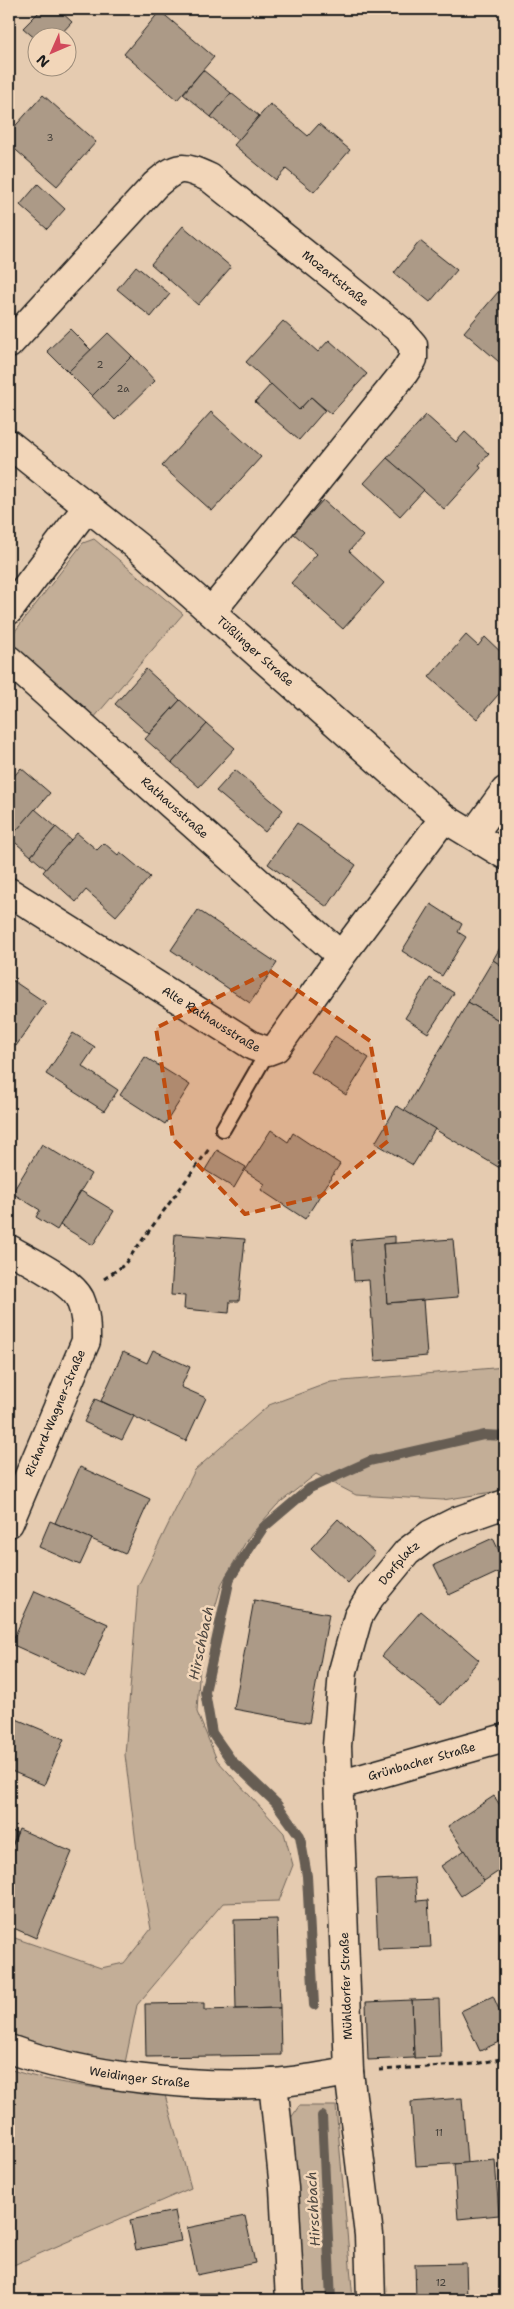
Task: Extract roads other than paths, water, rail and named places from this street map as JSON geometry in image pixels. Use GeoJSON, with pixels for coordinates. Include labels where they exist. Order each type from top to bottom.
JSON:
{"type":"FeatureCollection","features":[{"type":"Feature","properties":{"kind":"street","name":"Mozartstraße"},"geometry":{"type":"LineString","coordinates":[[9,344],[155,185],[172,170],[188,168],[217,184],[400,330],[413,345],[413,359],[404,373],[212,611]]}},
{"type":"Feature","properties":{"kind":"street","name":"Tüßlinger Straße"},"geometry":{"type":"LineString","coordinates":[[9,444],[88,506],[212,611],[400,782],[444,818],[505,855]]}},
{"type":"Feature","properties":{"kind":"street"},"geometry":{"type":"LineString","coordinates":[[9,610],[88,506]]}},
{"type":"Feature","properties":{"kind":"street","name":"Rathausstraße"},"geometry":{"type":"LineString","coordinates":[[9,660],[341,956]]}},
{"type":"Feature","properties":{"kind":"street"},"geometry":{"type":"LineString","coordinates":[[473,836],[505,791]]}},
{"type":"Feature","properties":{"kind":"street","name":"Alte Rathausstraße"},"geometry":{"type":"LineString","coordinates":[[9,892],[253,1046],[268,1052],[276,1048],[341,956],[444,818]]}},
{"type":"Feature","properties":{"kind":"street","name":"Richard-Wagner-Straße"},"geometry":{"type":"LineString","coordinates":[[9,1249],[68,1285],[79,1297],[86,1321],[86,1341],[9,1523]]}},
{"type":"Feature","properties":{"kind":"street","name":"Dorfplatz"},"geometry":{"type":"LineString","coordinates":[[342,1671],[358,1617],[370,1597],[407,1552],[431,1534],[457,1521],[505,1504]]}},
{"type":"Feature","properties":{"kind":"street","name":"Mühldorfer Straße"},"geometry":{"type":"LineString","coordinates":[[342,1671],[337,1746],[349,2072],[369,2235],[371,2300]]}},
{"type":"Feature","properties":{"kind":"street","name":"Grünbacher Straße"},"geometry":{"type":"LineString","coordinates":[[339,1785],[505,1738]]}},
{"type":"Feature","properties":{"kind":"street","name":"Weidinger Straße"},"geometry":{"type":"LineString","coordinates":[[9,2049],[63,2065],[107,2073],[210,2083],[273,2083],[349,2072]]}},
{"type":"Feature","properties":{"kind":"street"},"geometry":{"type":"LineString","coordinates":[[273,2083],[284,2188],[290,2300]]}},
{"type":"Feature","properties":{"kind":"lane"},"geometry":{"type":"LineString","coordinates":[[223,1129],[268,1052]]}},
{"type":"Feature","properties":{"kind":"waterway","name":"Hirschbach"},"geometry":{"type":"LineString","coordinates":[[314,2005],[307,1876],[300,1836],[276,1803],[231,1760],[212,1733],[205,1692],[230,1578],[263,1528],[310,1488],[370,1461],[484,1435],[505,1436]]}},
{"type":"Feature","properties":{"kind":"waterway","name":"Hirschbach"},"geometry":{"type":"LineString","coordinates":[[322,2116],[331,2300]]}}]}
